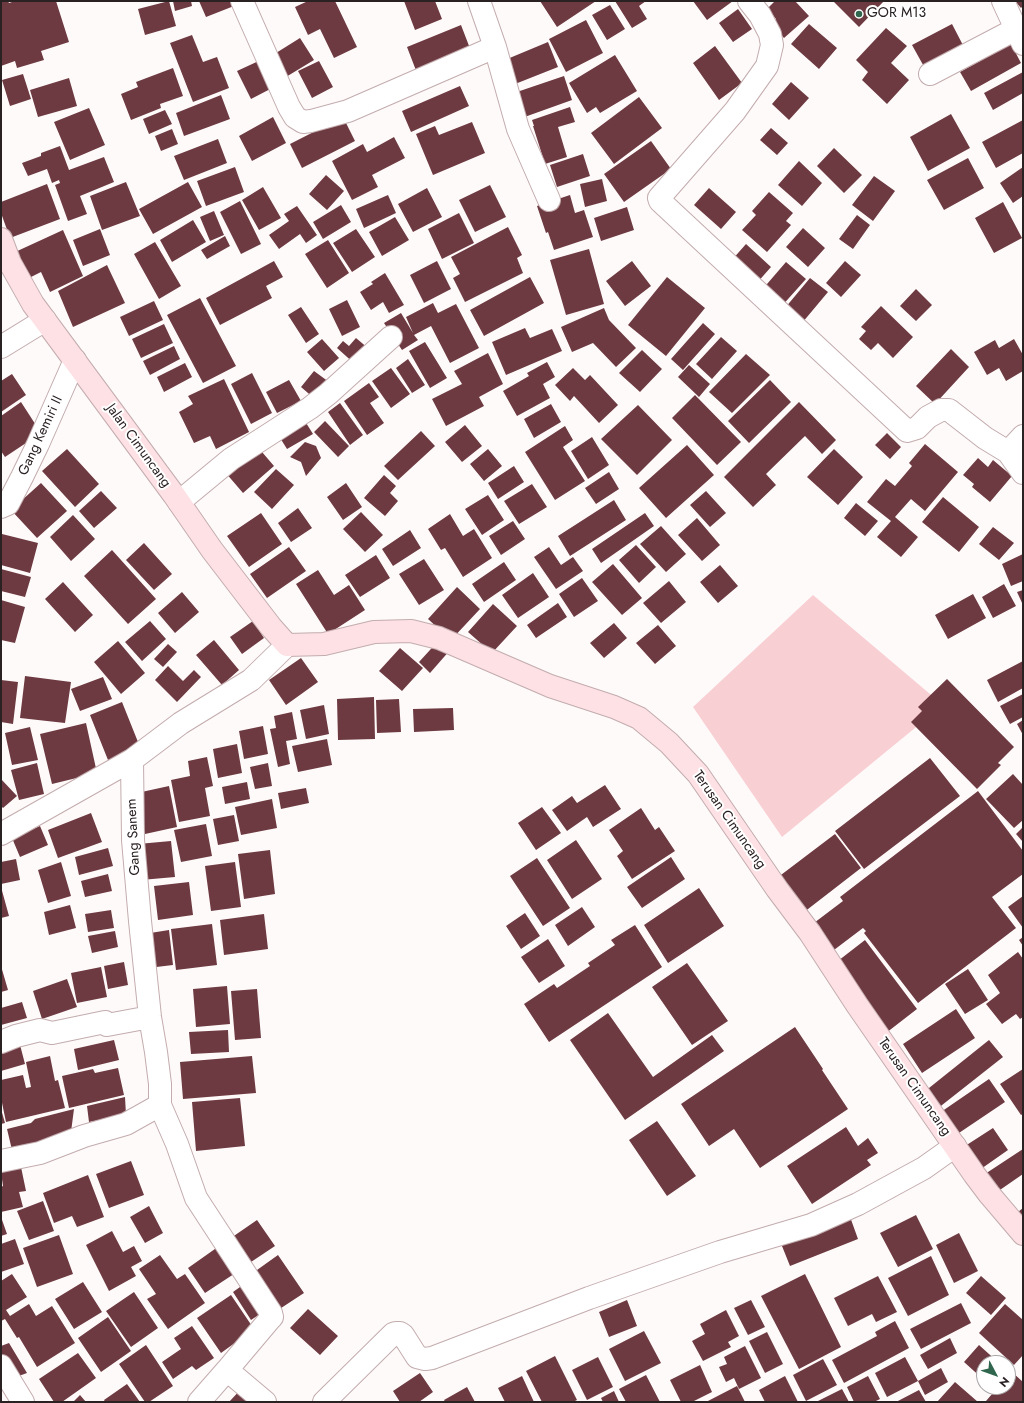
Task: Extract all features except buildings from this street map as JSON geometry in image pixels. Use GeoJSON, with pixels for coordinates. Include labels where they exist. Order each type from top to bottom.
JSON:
{"type":"FeatureCollection","features":[{"type":"Feature","properties":{"kind":"street"},"geometry":{"type":"LineString","coordinates":[[242,1],[289,107],[295,117],[303,122],[348,111],[495,47]]}},
{"type":"Feature","properties":{"kind":"street"},"geometry":{"type":"LineString","coordinates":[[479,1],[495,47],[518,129],[549,200]]}},
{"type":"Feature","properties":{"kind":"street"},"geometry":{"type":"LineString","coordinates":[[749,1],[760,15],[770,34],[772,45],[767,66],[735,111],[659,198],[660,201],[907,431],[917,428],[928,417],[941,410],[949,410],[985,438],[1016,444],[1023,473]]}},
{"type":"Feature","properties":{"kind":"street"},"geometry":{"type":"LineString","coordinates":[[930,74],[1019,37],[1003,1]]}},
{"type":"Feature","properties":{"kind":"street","name":"Jalan Cimuncang"},"geometry":{"type":"LineString","coordinates":[[1,239],[10,263],[33,304],[179,502],[212,550],[271,627],[287,645]]}},
{"type":"Feature","properties":{"kind":"street"},"geometry":{"type":"LineString","coordinates":[[1,347],[45,320]]}},
{"type":"Feature","properties":{"kind":"street"},"geometry":{"type":"LineString","coordinates":[[179,502],[231,459],[310,408],[328,394],[391,337]]}},
{"type":"Feature","properties":{"kind":"street","name":"Gang Kemiri II"},"geometry":{"type":"LineString","coordinates":[[1,507],[8,504],[22,477],[38,444],[74,360]]}},
{"type":"Feature","properties":{"kind":"street","name":"Terusan Cimuncang"},"geometry":{"type":"LineString","coordinates":[[287,645],[324,644],[374,632],[411,631],[439,638],[550,686],[614,707],[638,718],[669,743],[698,774],[777,889],[810,933],[928,1109],[989,1194],[1023,1234]]}},
{"type":"Feature","properties":{"kind":"street"},"geometry":{"type":"LineString","coordinates":[[1,834],[132,760],[181,723],[251,680],[287,645]]}},
{"type":"Feature","properties":{"kind":"street","name":"Gang Sanem"},"geometry":{"type":"LineString","coordinates":[[132,760],[133,840],[150,1017],[160,1084],[160,1105]]}},
{"type":"Feature","properties":{"kind":"street"},"geometry":{"type":"LineString","coordinates":[[1,1042],[16,1036],[40,1030],[52,1033],[105,1022],[107,1025],[150,1017]]}},
{"type":"Feature","properties":{"kind":"street"},"geometry":{"type":"LineString","coordinates":[[1,1161],[40,1153],[84,1136],[126,1124],[160,1105],[177,1144],[196,1198],[271,1313],[272,1317],[199,1402]]}},
{"type":"Feature","properties":{"kind":"street"},"geometry":{"type":"LineString","coordinates":[[324,1402],[396,1332],[403,1335],[417,1357],[425,1359],[432,1358],[589,1298],[720,1252],[811,1225],[858,1204],[924,1168],[955,1146]]}},
{"type":"Feature","properties":{"kind":"street"},"geometry":{"type":"LineString","coordinates":[[1,1366],[23,1402]]}},
{"type":"Feature","properties":{"kind":"street"},"geometry":{"type":"LineString","coordinates":[[227,1370],[265,1402]]}},
{"type":"Feature","properties":{"kind":"shaded area"},"geometry":{"type":"Polygon","coordinates":[[[813,595],[943,705],[782,837],[693,707],[813,595]]]}},
{"type":"Feature","properties":{"kind":"place","name":"GOR M13"},"geometry":{"type":"Point","coordinates":[859,14]}}]}
